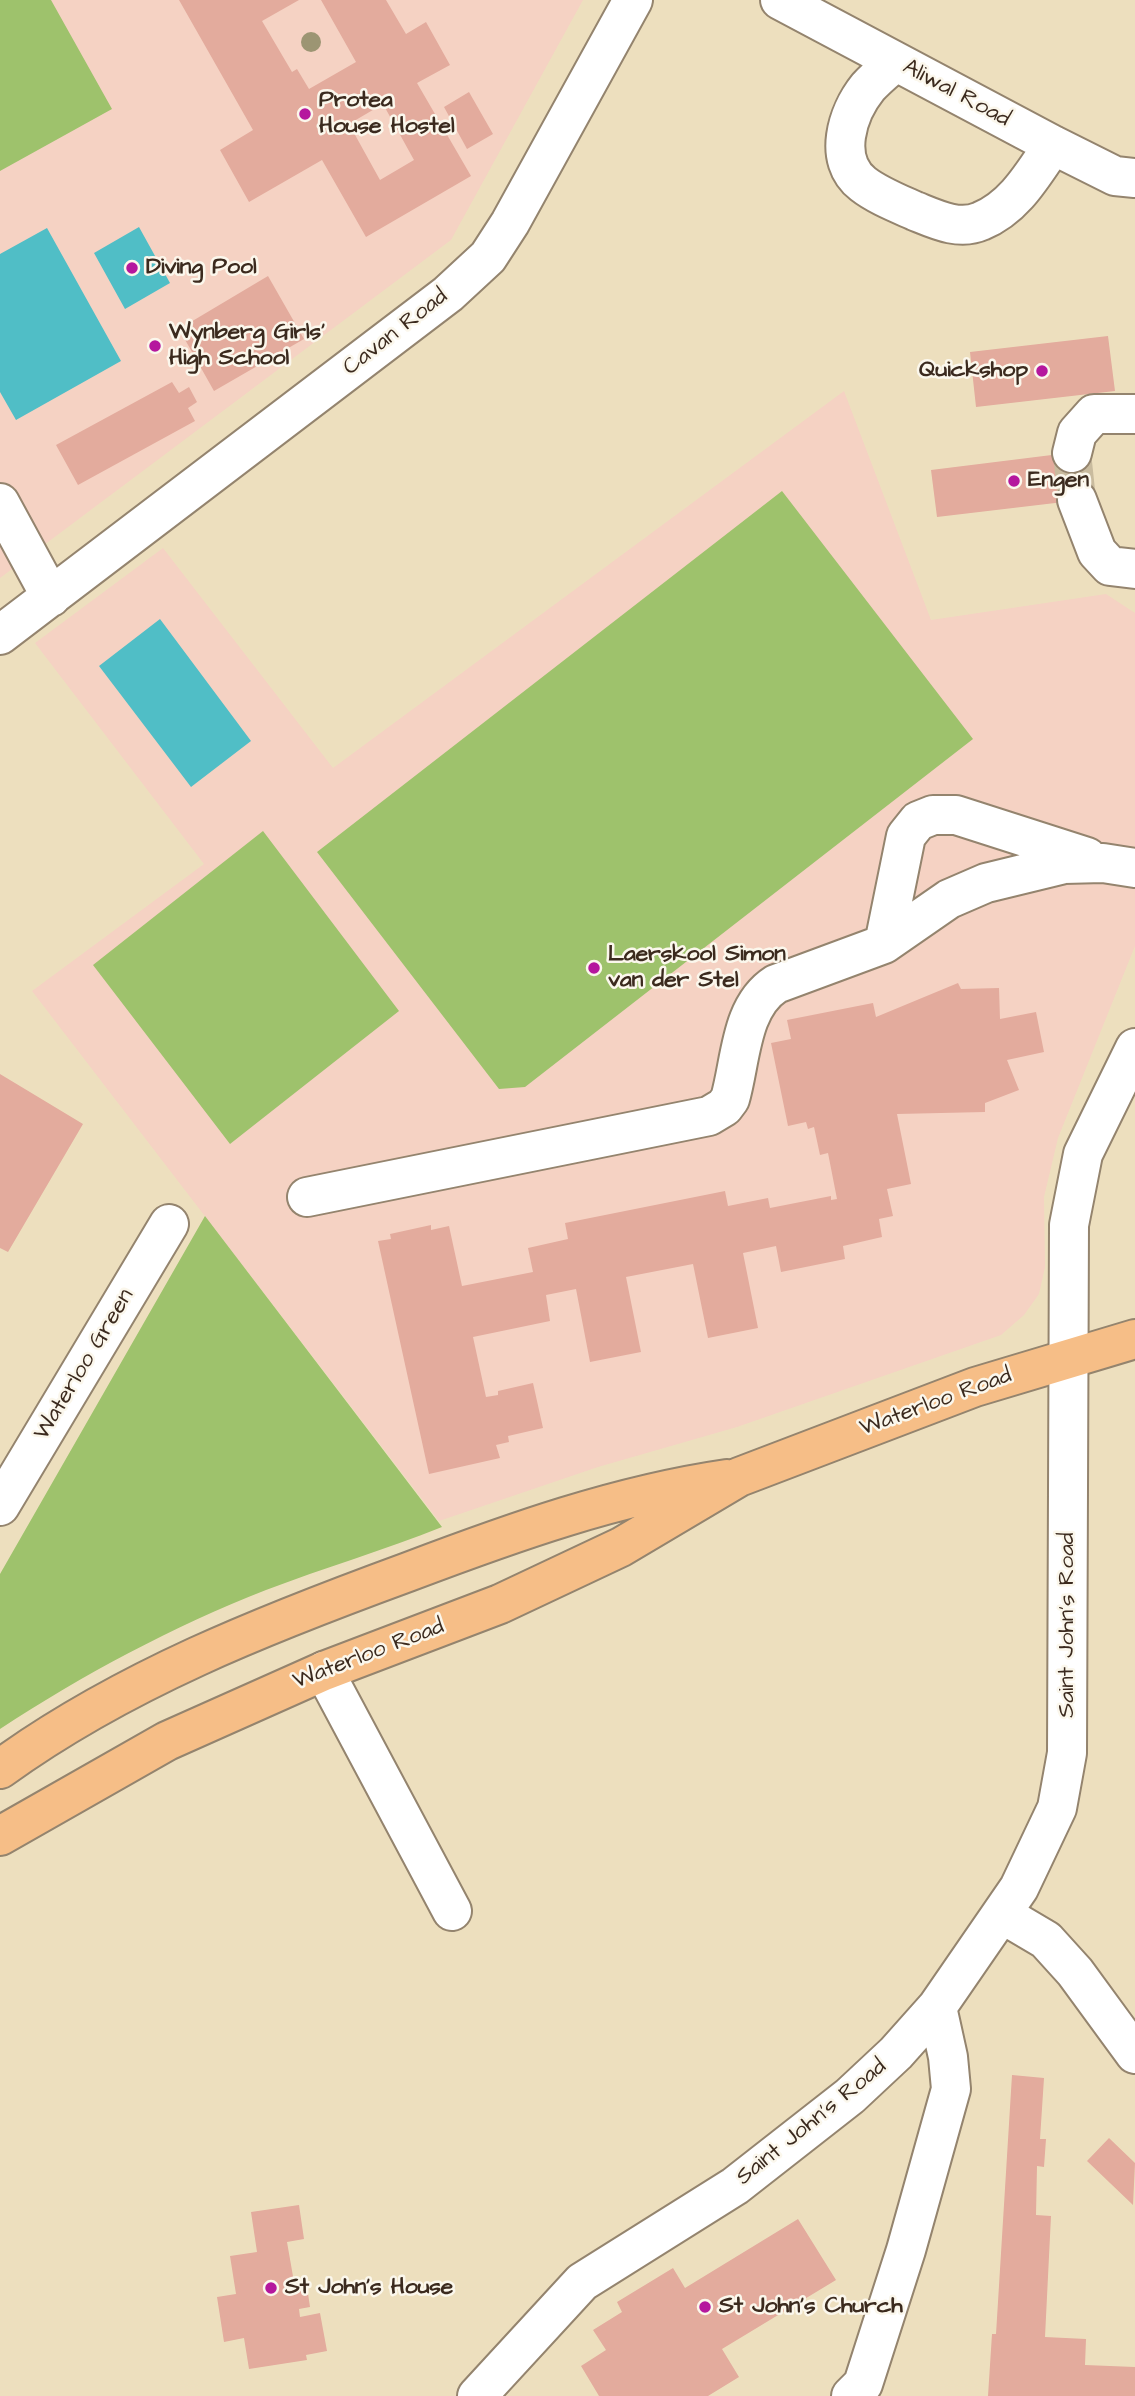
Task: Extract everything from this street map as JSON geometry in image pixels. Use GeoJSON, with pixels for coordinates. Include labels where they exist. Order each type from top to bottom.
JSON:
{"type":"FeatureCollection","features":[{"type":"Feature","properties":{"kind":"main road","name":"Waterloo Road"},"geometry":{"type":"LineString","coordinates":[[0,1836],[167,1741],[324,1671],[500,1604],[621,1547],[739,1477],[975,1387],[1135,1339]]}},
{"type":"Feature","properties":{"kind":"main road","name":"Waterloo Road"},"geometry":{"type":"LineString","coordinates":[[0,1769],[81,1714],[161,1673],[329,1601],[466,1550],[615,1501],[668,1488],[739,1477]]}},
{"type":"Feature","properties":{"kind":"street","name":"Cavan Road"},"geometry":{"type":"LineString","coordinates":[[0,635],[439,301],[488,257],[510,223],[633,0]]}},
{"type":"Feature","properties":{"kind":"street","name":"Aliwal Road"},"geometry":{"type":"LineString","coordinates":[[780,0],[1115,176],[1135,178]]}},
{"type":"Feature","properties":{"kind":"street"},"geometry":{"type":"LineString","coordinates":[[895,62],[868,87],[858,103],[848,126],[845,154],[852,172],[862,183],[892,201],[939,221],[964,225],[979,222],[1017,198],[1054,145]]}},
{"type":"Feature","properties":{"kind":"street"},"geometry":{"type":"LineString","coordinates":[[1072,453],[1077,433],[1094,414],[1135,414]]}},
{"type":"Feature","properties":{"kind":"street"},"geometry":{"type":"LineString","coordinates":[[1077,500],[1097,552],[1110,566],[1135,569]]}},
{"type":"Feature","properties":{"kind":"street"},"geometry":{"type":"LineString","coordinates":[[0,503],[51,597]]}},
{"type":"Feature","properties":{"kind":"street"},"geometry":{"type":"LineString","coordinates":[[884,944],[906,836],[918,821],[933,815],[956,815],[1119,865]]}},
{"type":"Feature","properties":{"kind":"street"},"geometry":{"type":"LineString","coordinates":[[307,1197],[717,1112],[730,1099],[752,1008],[763,992],[776,984],[884,944],[949,899],[986,883],[1064,864],[1119,865]]}},
{"type":"Feature","properties":{"kind":"street","name":"Saint John's Road"},"geometry":{"type":"LineString","coordinates":[[477,2396],[582,2282],[735,2186],[850,2096],[896,2053],[937,2007],[1002,1914],[1033,1862],[1062,1788],[1067,1754],[1069,1225],[1083,1154],[1135,1048]]}},
{"type":"Feature","properties":{"kind":"street","name":"Waterloo Green"},"geometry":{"type":"LineString","coordinates":[[0,1506],[169,1224]]}},
{"type":"Feature","properties":{"kind":"street"},"geometry":{"type":"LineString","coordinates":[[324,1671],[452,1911]]}},
{"type":"Feature","properties":{"kind":"street"},"geometry":{"type":"LineString","coordinates":[[1002,1914],[1046,1940],[1075,1972],[1135,2054]]}},
{"type":"Feature","properties":{"kind":"street"},"geometry":{"type":"LineString","coordinates":[[851,2396],[863,2384],[906,2249],[951,2089],[948,2057],[937,2007]]}},
{"type":"Feature","properties":{"kind":"shaded area","name":"Wynberg Girls' High School"},"geometry":{"type":"Polygon","coordinates":[[[0,0],[583,0],[451,240],[0,578],[0,0]]]}},
{"type":"Feature","properties":{"kind":"shaded area","name":"Laerskool Simon van der Stel"},"geometry":{"type":"Polygon","coordinates":[[[844,391],[931,620],[1106,594],[1135,613],[1135,946],[1058,1138],[1044,1197],[1045,1267],[1039,1294],[1024,1315],[1001,1335],[737,1427],[598,1467],[439,1521],[32,991],[204,864],[35,643],[163,548],[333,768],[844,391]]]}},
{"type":"Feature","properties":{"kind":"green space"},"geometry":{"type":"Polygon","coordinates":[[[0,0],[51,0],[112,109],[0,171],[0,0]]]}},
{"type":"Feature","properties":{"kind":"green space"},"geometry":{"type":"Polygon","coordinates":[[[782,491],[973,739],[525,1087],[499,1089],[317,852],[782,491]]]}},
{"type":"Feature","properties":{"kind":"green space"},"geometry":{"type":"Polygon","coordinates":[[[263,831],[399,1011],[230,1144],[93,965],[263,831]]]}},
{"type":"Feature","properties":{"kind":"green space"},"geometry":{"type":"Polygon","coordinates":[[[205,1216],[442,1527],[231,1604],[96,1671],[0,1729],[0,1574],[205,1216]]]}},
{"type":"Feature","properties":{"kind":"water","name":"Diving Pool"},"geometry":{"type":"Polygon","coordinates":[[[139,227],[170,283],[125,309],[94,253],[139,227]]]}},
{"type":"Feature","properties":{"kind":"water"},"geometry":{"type":"Polygon","coordinates":[[[47,228],[121,361],[16,420],[0,392],[0,254],[47,228]]]}},
{"type":"Feature","properties":{"kind":"water"},"geometry":{"type":"Polygon","coordinates":[[[160,619],[251,741],[191,787],[99,666],[160,619]]]}},
{"type":"Feature","properties":{"kind":"building","name":"Protea House Hostel"},"geometry":{"type":"Polygon","coordinates":[[[179,0],[299,0],[262,21],[292,72],[297,69],[309,89],[356,62],[321,0],[386,0],[406,34],[426,22],[450,65],[417,83],[471,176],[366,237],[322,160],[249,202],[220,150],[253,130],[179,0]],[[383,104],[349,124],[380,180],[414,160],[383,104]]]}},
{"type":"Feature","properties":{"kind":"building"},"geometry":{"type":"Polygon","coordinates":[[[469,92],[493,134],[467,149],[444,107],[469,92]]]}},
{"type":"Feature","properties":{"kind":"building"},"geometry":{"type":"Polygon","coordinates":[[[268,276],[304,339],[214,391],[179,329],[268,276]]]}},
{"type":"Feature","properties":{"kind":"building","name":"Quickshop"},"geometry":{"type":"Polygon","coordinates":[[[1108,336],[1115,391],[976,407],[970,352],[1108,336]]]}},
{"type":"Feature","properties":{"kind":"building"},"geometry":{"type":"Polygon","coordinates":[[[172,382],[179,393],[189,387],[197,402],[188,408],[195,421],[78,485],[56,445],[172,382]]]}},
{"type":"Feature","properties":{"kind":"building"},"geometry":{"type":"Polygon","coordinates":[[[1084,451],[1089,499],[937,517],[931,470],[1084,451]]]}},
{"type":"Feature","properties":{"kind":"building"},"geometry":{"type":"Polygon","coordinates":[[[958,983],[961,989],[999,988],[1000,1019],[1036,1012],[1044,1052],[1007,1060],[1019,1090],[985,1103],[985,1112],[897,1114],[911,1184],[887,1189],[893,1216],[879,1219],[882,1237],[843,1246],[845,1259],[781,1272],[776,1246],[743,1253],[758,1328],[708,1338],[693,1264],[626,1277],[641,1352],[590,1362],[576,1289],[546,1295],[550,1321],[473,1337],[486,1397],[498,1395],[498,1391],[533,1383],[543,1428],[508,1436],[509,1442],[496,1445],[500,1458],[429,1474],[378,1241],[391,1239],[390,1234],[431,1225],[431,1230],[449,1226],[462,1286],[533,1272],[528,1248],[568,1239],[565,1223],[725,1191],[728,1206],[768,1198],[770,1208],[831,1196],[831,1200],[837,1199],[828,1153],[820,1155],[814,1127],[808,1129],[806,1122],[788,1126],[771,1043],[791,1039],[787,1020],[873,1003],[876,1017],[958,983]]]}},
{"type":"Feature","properties":{"kind":"building"},"geometry":{"type":"Polygon","coordinates":[[[0,1074],[83,1124],[8,1252],[0,1248],[0,1074]]]}},
{"type":"Feature","properties":{"kind":"building"},"geometry":{"type":"Polygon","coordinates":[[[1012,2075],[1044,2078],[1040,2139],[1046,2139],[1044,2167],[1037,2166],[1036,2215],[1051,2216],[1045,2337],[1086,2339],[1085,2365],[1135,2367],[1135,2396],[988,2396],[992,2334],[996,2334],[1012,2075]]]}},
{"type":"Feature","properties":{"kind":"building"},"geometry":{"type":"Polygon","coordinates":[[[1109,2138],[1135,2163],[1133,2205],[1087,2161],[1109,2138]]]}},
{"type":"Feature","properties":{"kind":"building","name":"St John's House"},"geometry":{"type":"Polygon","coordinates":[[[299,2205],[304,2239],[287,2242],[294,2282],[306,2280],[310,2307],[299,2309],[300,2317],[320,2313],[327,2351],[306,2355],[307,2360],[249,2369],[244,2338],[224,2342],[217,2297],[236,2294],[230,2256],[257,2252],[251,2212],[299,2205]]]}},
{"type":"Feature","properties":{"kind":"building","name":"St John's Church"},"geometry":{"type":"Polygon","coordinates":[[[798,2219],[836,2280],[722,2349],[739,2377],[708,2396],[599,2396],[581,2366],[606,2350],[593,2330],[622,2312],[617,2302],[673,2268],[685,2288],[798,2219]]]}},
{"type":"Feature","properties":{"kind":"tunnel"},"geometry":{"type":"LineString","coordinates":[[1072,453],[1077,500]]}},
{"type":"Feature","properties":{"kind":"place","name":"Protea House Hostel"},"geometry":{"type":"Point","coordinates":[305,114]}},
{"type":"Feature","properties":{"kind":"place","name":"Diving Pool"},"geometry":{"type":"Point","coordinates":[132,268]}},
{"type":"Feature","properties":{"kind":"place","name":"Wynberg Girls' High School"},"geometry":{"type":"Point","coordinates":[155,346]}},
{"type":"Feature","properties":{"kind":"place","name":"Quickshop"},"geometry":{"type":"Point","coordinates":[1042,371]}},
{"type":"Feature","properties":{"kind":"place","name":"Engen"},"geometry":{"type":"Point","coordinates":[1014,481]}},
{"type":"Feature","properties":{"kind":"place","name":"Laerskool Simon van der Stel"},"geometry":{"type":"Point","coordinates":[594,968]}},
{"type":"Feature","properties":{"kind":"place","name":"St John's House"},"geometry":{"type":"Point","coordinates":[271,2288]}},
{"type":"Feature","properties":{"kind":"place","name":"St John's Church"},"geometry":{"type":"Point","coordinates":[705,2307]}}]}
